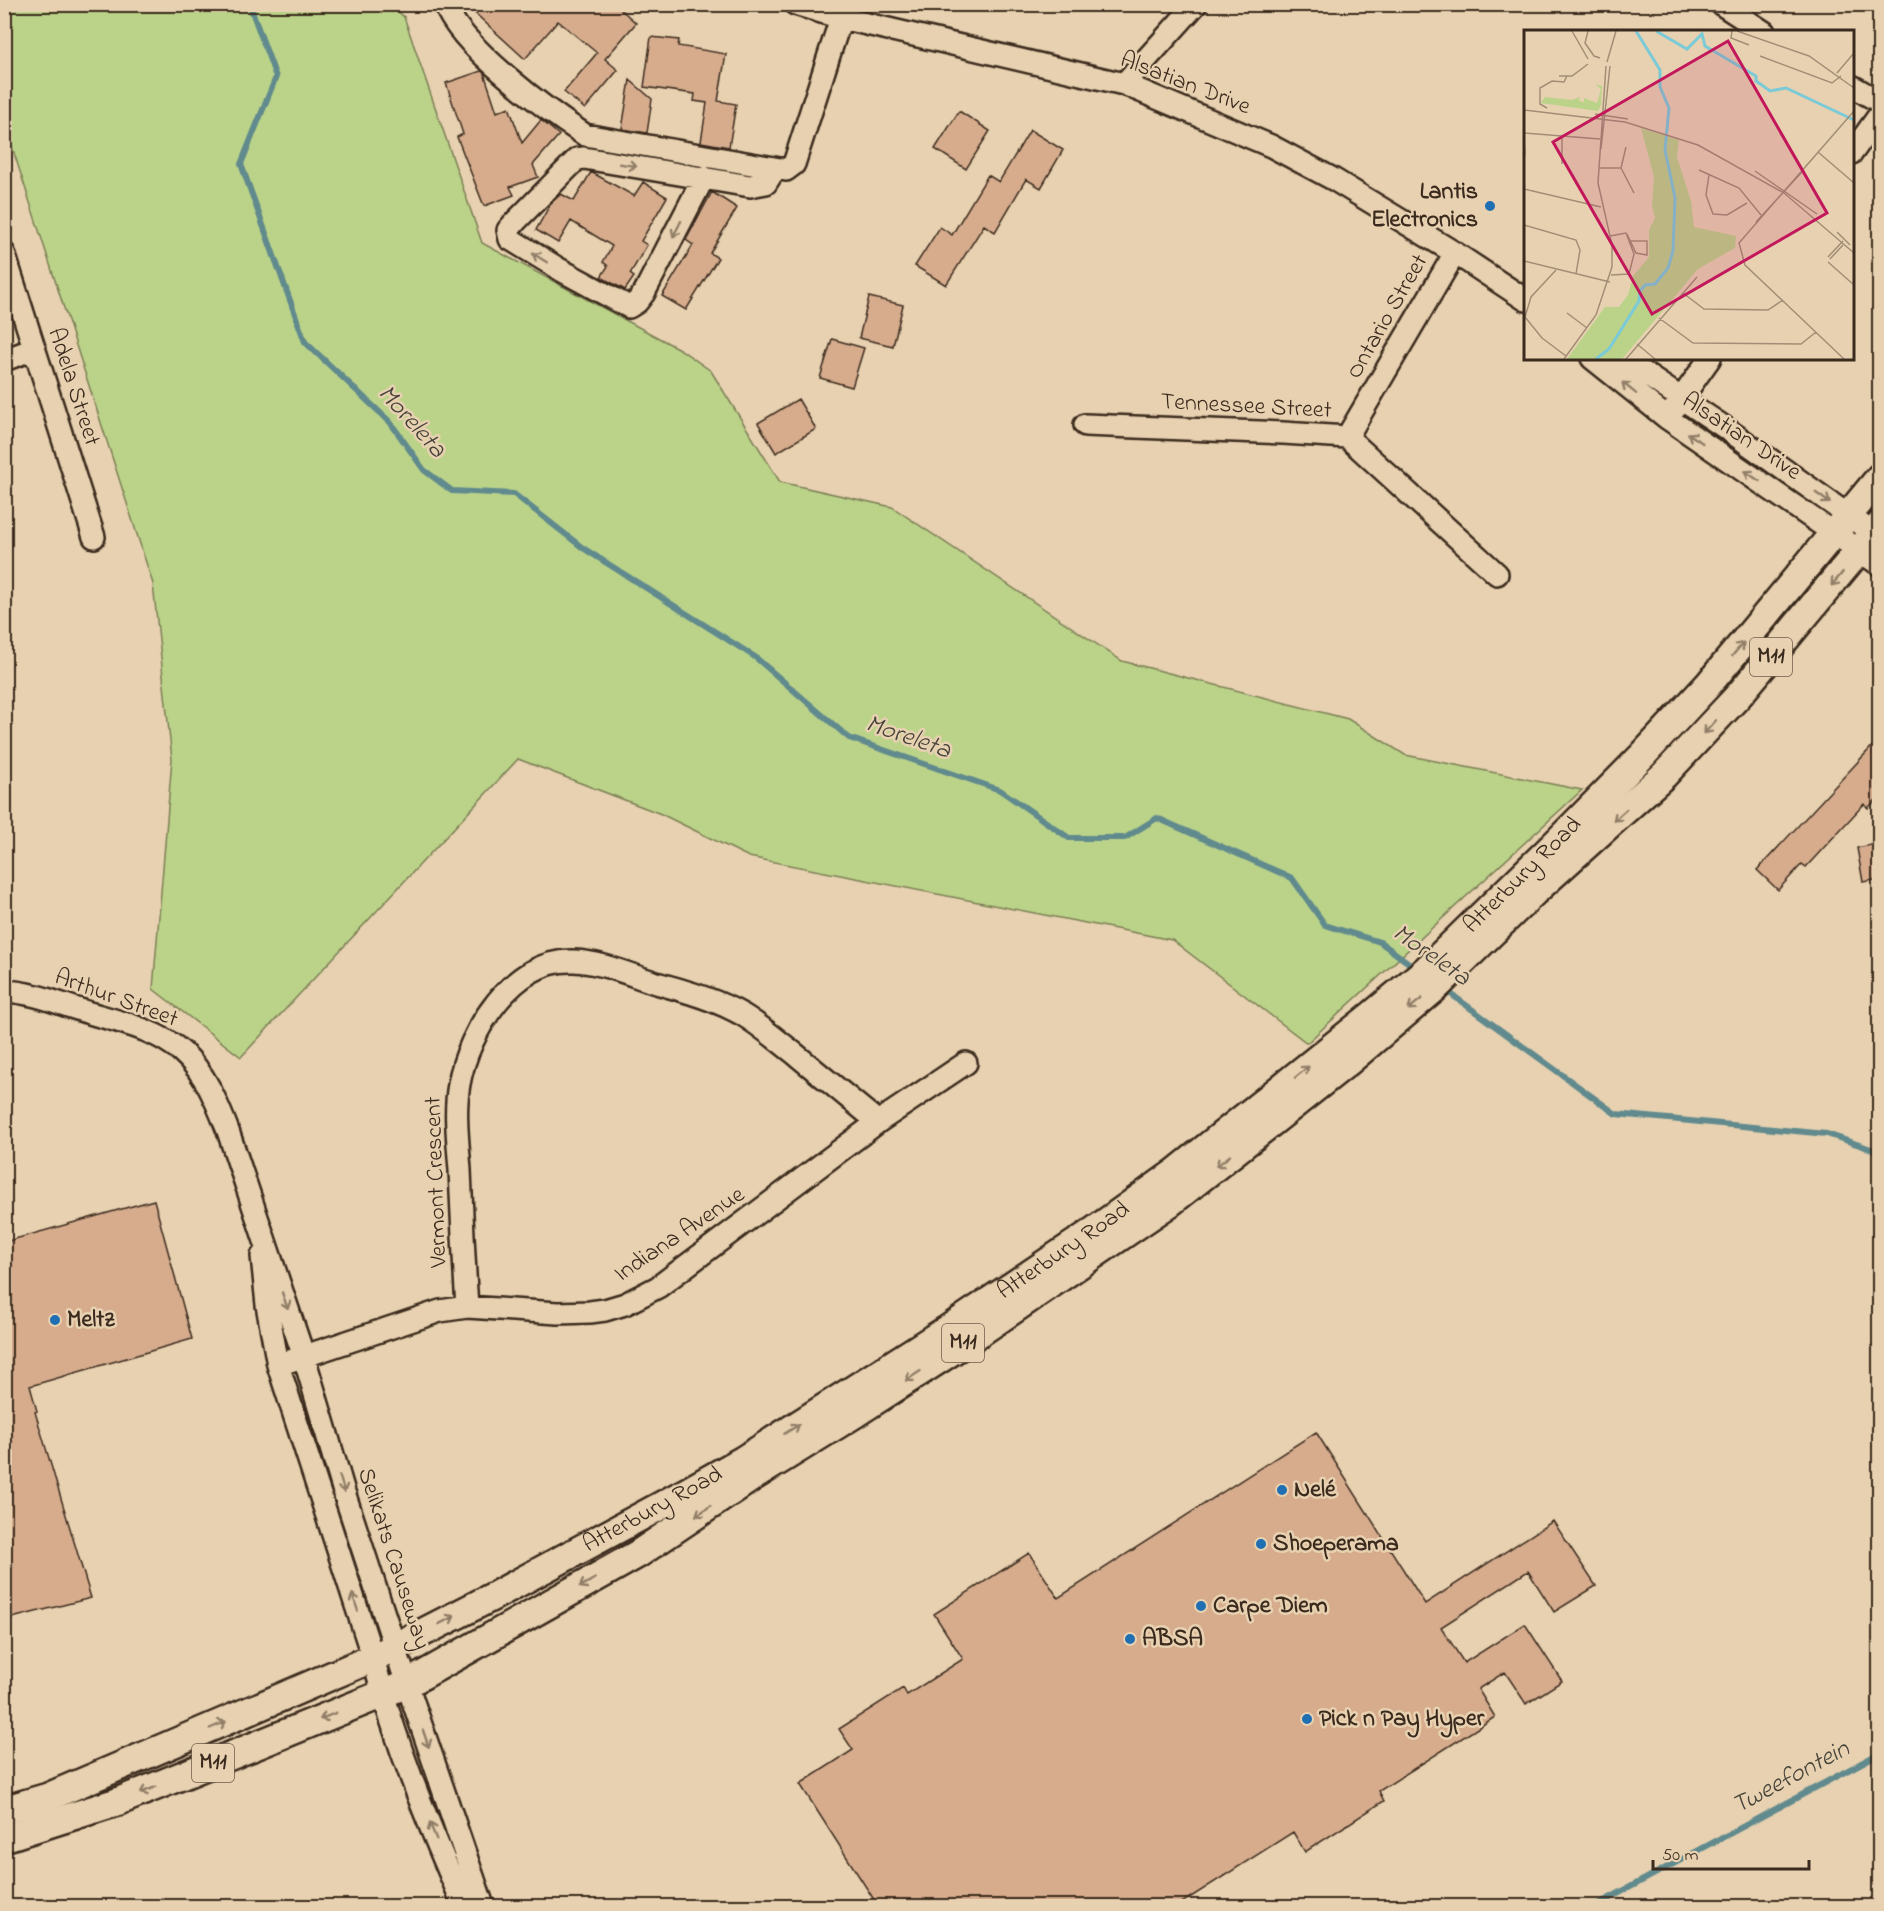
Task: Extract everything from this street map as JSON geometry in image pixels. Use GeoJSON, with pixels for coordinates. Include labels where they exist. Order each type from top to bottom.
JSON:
{"type":"FeatureCollection","features":[{"type":"Feature","properties":{"kind":"main road","name":"Atterbury Road"},"geometry":{"type":"LineString","coordinates":[[1482,928],[1559,840],[1708,685],[1880,477]]}},
{"type":"Feature","properties":{"kind":"main road","name":"Atterbury Road"},"geometry":{"type":"LineString","coordinates":[[4,1838],[117,1802],[407,1684],[638,1554],[752,1478],[960,1346],[1171,1202],[1330,1076],[1427,969],[1482,928],[1682,758],[1874,542]]}},
{"type":"Feature","properties":{"kind":"main road","name":"Atterbury Road"},"geometry":{"type":"LineString","coordinates":[[4,1810],[55,1794],[384,1652],[601,1539],[742,1460],[917,1349],[1091,1233],[1379,1022]]}},
{"type":"Feature","properties":{"kind":"street"},"geometry":{"type":"LineString","coordinates":[[445,4],[453,23],[496,67],[561,120],[585,135],[785,166]]}},
{"type":"Feature","properties":{"kind":"street","name":"Alsatian Drive"},"geometry":{"type":"LineString","coordinates":[[795,4],[841,18],[1125,84],[1271,146],[1333,178],[1455,252],[1524,300]]}},
{"type":"Feature","properties":{"kind":"street"},"geometry":{"type":"LineString","coordinates":[[1125,84],[1196,4]]}},
{"type":"Feature","properties":{"kind":"street"},"geometry":{"type":"LineString","coordinates":[[1721,4],[1761,30]]}},
{"type":"Feature","properties":{"kind":"street"},"geometry":{"type":"LineString","coordinates":[[704,177],[644,293],[638,302],[629,307],[510,239],[508,230],[577,159],[584,158],[704,177],[750,186],[766,183],[785,166],[841,18]]}},
{"type":"Feature","properties":{"kind":"street"},"geometry":{"type":"LineString","coordinates":[[1854,87],[1880,102]]}},
{"type":"Feature","properties":{"kind":"street"},"geometry":{"type":"LineString","coordinates":[[1854,150],[1880,114]]}},
{"type":"Feature","properties":{"kind":"street","name":"Ontario Street"},"geometry":{"type":"LineString","coordinates":[[1347,437],[1455,252]]}},
{"type":"Feature","properties":{"kind":"street","name":"Adela Street"},"geometry":{"type":"LineString","coordinates":[[4,253],[94,537]]}},
{"type":"Feature","properties":{"kind":"street"},"geometry":{"type":"LineString","coordinates":[[4,360],[34,349]]}},
{"type":"Feature","properties":{"kind":"street","name":"Alsatian Drive"},"geometry":{"type":"LineString","coordinates":[[1594,360],[1667,418],[1841,524]]}},
{"type":"Feature","properties":{"kind":"street","name":"Alsatian Drive"},"geometry":{"type":"LineString","coordinates":[[1624,360],[1682,398],[1841,524]]}},
{"type":"Feature","properties":{"kind":"street"},"geometry":{"type":"LineString","coordinates":[[1667,418],[1709,360]]}},
{"type":"Feature","properties":{"kind":"street","name":"Tennessee Street"},"geometry":{"type":"LineString","coordinates":[[1084,425],[1347,437],[1497,574]]}},
{"type":"Feature","properties":{"kind":"street"},"geometry":{"type":"LineString","coordinates":[[1841,524],[1874,542]]}},
{"type":"Feature","properties":{"kind":"street","name":"Vermont Crescent"},"geometry":{"type":"LineString","coordinates":[[467,1307],[458,1140],[459,1085],[472,1042],[484,1018],[503,994],[522,978],[539,970],[558,962],[597,965],[723,1005],[765,1030],[878,1122]]}},
{"type":"Feature","properties":{"kind":"street","name":"Arthur Street"},"geometry":{"type":"LineString","coordinates":[[4,991],[36,996],[152,1034],[182,1052],[200,1072]]}},
{"type":"Feature","properties":{"kind":"street","name":"Indiana Avenue"},"geometry":{"type":"LineString","coordinates":[[278,1365],[440,1311],[467,1307],[575,1313],[605,1310],[625,1304],[658,1287],[878,1122],[966,1063]]}},
{"type":"Feature","properties":{"kind":"street","name":"Selikats Causeway"},"geometry":{"type":"LineString","coordinates":[[200,1072],[228,1131],[304,1357],[344,1492],[384,1652],[382,1694],[420,1801],[464,1906]]}},
{"type":"Feature","properties":{"kind":"street","name":"Selikats Causeway"},"geometry":{"type":"LineString","coordinates":[[260,1225],[267,1305],[278,1365],[384,1652],[407,1684],[483,1906]]}},
{"type":"Feature","properties":{"kind":"green space"},"geometry":{"type":"Polygon","coordinates":[[[4,5],[391,5],[404,17],[482,243],[681,350],[711,371],[780,482],[892,507],[1122,661],[1348,719],[1405,755],[1582,790],[1307,1043],[1172,940],[749,857],[661,814],[518,759],[241,1057],[153,989],[172,759],[153,584],[5,125],[4,5]]]}},
{"type":"Feature","properties":{"kind":"building"},"geometry":{"type":"Polygon","coordinates":[[[465,4],[615,4],[636,23],[605,59],[618,70],[585,109],[564,92],[597,53],[558,21],[525,59],[465,4]]]}},
{"type":"Feature","properties":{"kind":"building"},"geometry":{"type":"Polygon","coordinates":[[[651,37],[679,40],[678,46],[726,54],[718,101],[736,104],[729,147],[701,142],[707,103],[694,101],[695,94],[644,87],[651,37]]]}},
{"type":"Feature","properties":{"kind":"building"},"geometry":{"type":"Polygon","coordinates":[[[481,71],[484,73],[497,112],[509,107],[522,143],[541,120],[559,135],[533,165],[538,177],[510,187],[514,195],[484,206],[457,137],[463,134],[446,83],[481,71]]]}},
{"type":"Feature","properties":{"kind":"building"},"geometry":{"type":"Polygon","coordinates":[[[630,80],[652,99],[647,133],[622,129],[630,80]]]}},
{"type":"Feature","properties":{"kind":"building"},"geometry":{"type":"Polygon","coordinates":[[[959,111],[990,131],[966,169],[935,149],[959,111]]]}},
{"type":"Feature","properties":{"kind":"building"},"geometry":{"type":"Polygon","coordinates":[[[1030,130],[1063,150],[1041,188],[1026,179],[995,232],[984,225],[946,285],[915,266],[940,227],[952,235],[988,175],[999,182],[1030,130]]]}},
{"type":"Feature","properties":{"kind":"building"},"geometry":{"type":"Polygon","coordinates":[[[591,172],[634,196],[643,182],[667,197],[641,241],[647,245],[630,274],[634,277],[625,290],[601,277],[608,266],[603,262],[612,246],[571,221],[558,243],[536,230],[551,203],[561,194],[574,201],[591,172]]]}},
{"type":"Feature","properties":{"kind":"building"},"geometry":{"type":"Polygon","coordinates":[[[712,192],[737,208],[710,253],[718,258],[686,310],[662,296],[693,245],[686,240],[712,192]]]}},
{"type":"Feature","properties":{"kind":"building"},"geometry":{"type":"Polygon","coordinates":[[[869,297],[903,305],[893,346],[859,338],[869,297]]]}},
{"type":"Feature","properties":{"kind":"building"},"geometry":{"type":"Polygon","coordinates":[[[832,339],[864,348],[852,387],[820,378],[832,339]]]}},
{"type":"Feature","properties":{"kind":"building"},"geometry":{"type":"Polygon","coordinates":[[[798,399],[816,429],[776,453],[758,423],[798,399]]]}},
{"type":"Feature","properties":{"kind":"building"},"geometry":{"type":"Polygon","coordinates":[[[1880,738],[1880,796],[1868,808],[1864,804],[1806,867],[1802,864],[1778,890],[1757,870],[1880,738]]]}},
{"type":"Feature","properties":{"kind":"building"},"geometry":{"type":"Polygon","coordinates":[[[1880,843],[1880,879],[1863,882],[1857,848],[1880,843]]]}},
{"type":"Feature","properties":{"kind":"building"},"geometry":{"type":"Polygon","coordinates":[[[154,1200],[192,1339],[30,1386],[37,1411],[35,1412],[91,1598],[4,1620],[4,1242],[154,1200]]]}},
{"type":"Feature","properties":{"kind":"building"},"geometry":{"type":"Polygon","coordinates":[[[1316,1432],[1425,1604],[1553,1521],[1596,1586],[1554,1612],[1528,1571],[1441,1627],[1464,1663],[1525,1624],[1562,1681],[1526,1704],[1505,1672],[1478,1689],[1495,1717],[1379,1791],[1384,1801],[1305,1852],[1293,1832],[1177,1906],[878,1906],[800,1784],[853,1750],[839,1729],[903,1688],[907,1695],[963,1659],[934,1614],[1029,1553],[1058,1598],[1316,1432]]]}},
{"type":"Feature","properties":{"kind":"waterway","name":"Moreleta"},"geometry":{"type":"LineString","coordinates":[[248,4],[276,77],[241,164],[305,342],[390,422],[424,470],[452,491],[514,494],[583,548],[755,657],[849,738],[1000,790],[1069,838],[1125,838],[1157,818],[1292,878],[1325,925],[1380,942],[1417,969]]}},
{"type":"Feature","properties":{"kind":"waterway","name":"Moreleta"},"geometry":{"type":"LineString","coordinates":[[1444,989],[1616,1114],[1827,1134],[1880,1152]]}},
{"type":"Feature","properties":{"kind":"waterway","name":"Tweefontein"},"geometry":{"type":"LineString","coordinates":[[1595,1906],[1880,1753]]}},
{"type":"Feature","properties":{"kind":"place","name":"Lantis Electronics"},"geometry":{"type":"Point","coordinates":[1490,206]}},
{"type":"Feature","properties":{"kind":"place","name":"Meltz"},"geometry":{"type":"Point","coordinates":[55,1320]}},
{"type":"Feature","properties":{"kind":"place","name":"Nelé"},"geometry":{"type":"Point","coordinates":[1282,1490]}},
{"type":"Feature","properties":{"kind":"place","name":"Shoeperama"},"geometry":{"type":"Point","coordinates":[1261,1544]}},
{"type":"Feature","properties":{"kind":"place","name":"Carpe Diem"},"geometry":{"type":"Point","coordinates":[1201,1606]}},
{"type":"Feature","properties":{"kind":"place","name":"ABSA"},"geometry":{"type":"Point","coordinates":[1130,1639]}},
{"type":"Feature","properties":{"kind":"place","name":"Pick n Pay Hyper"},"geometry":{"type":"Point","coordinates":[1307,1719]}}]}
